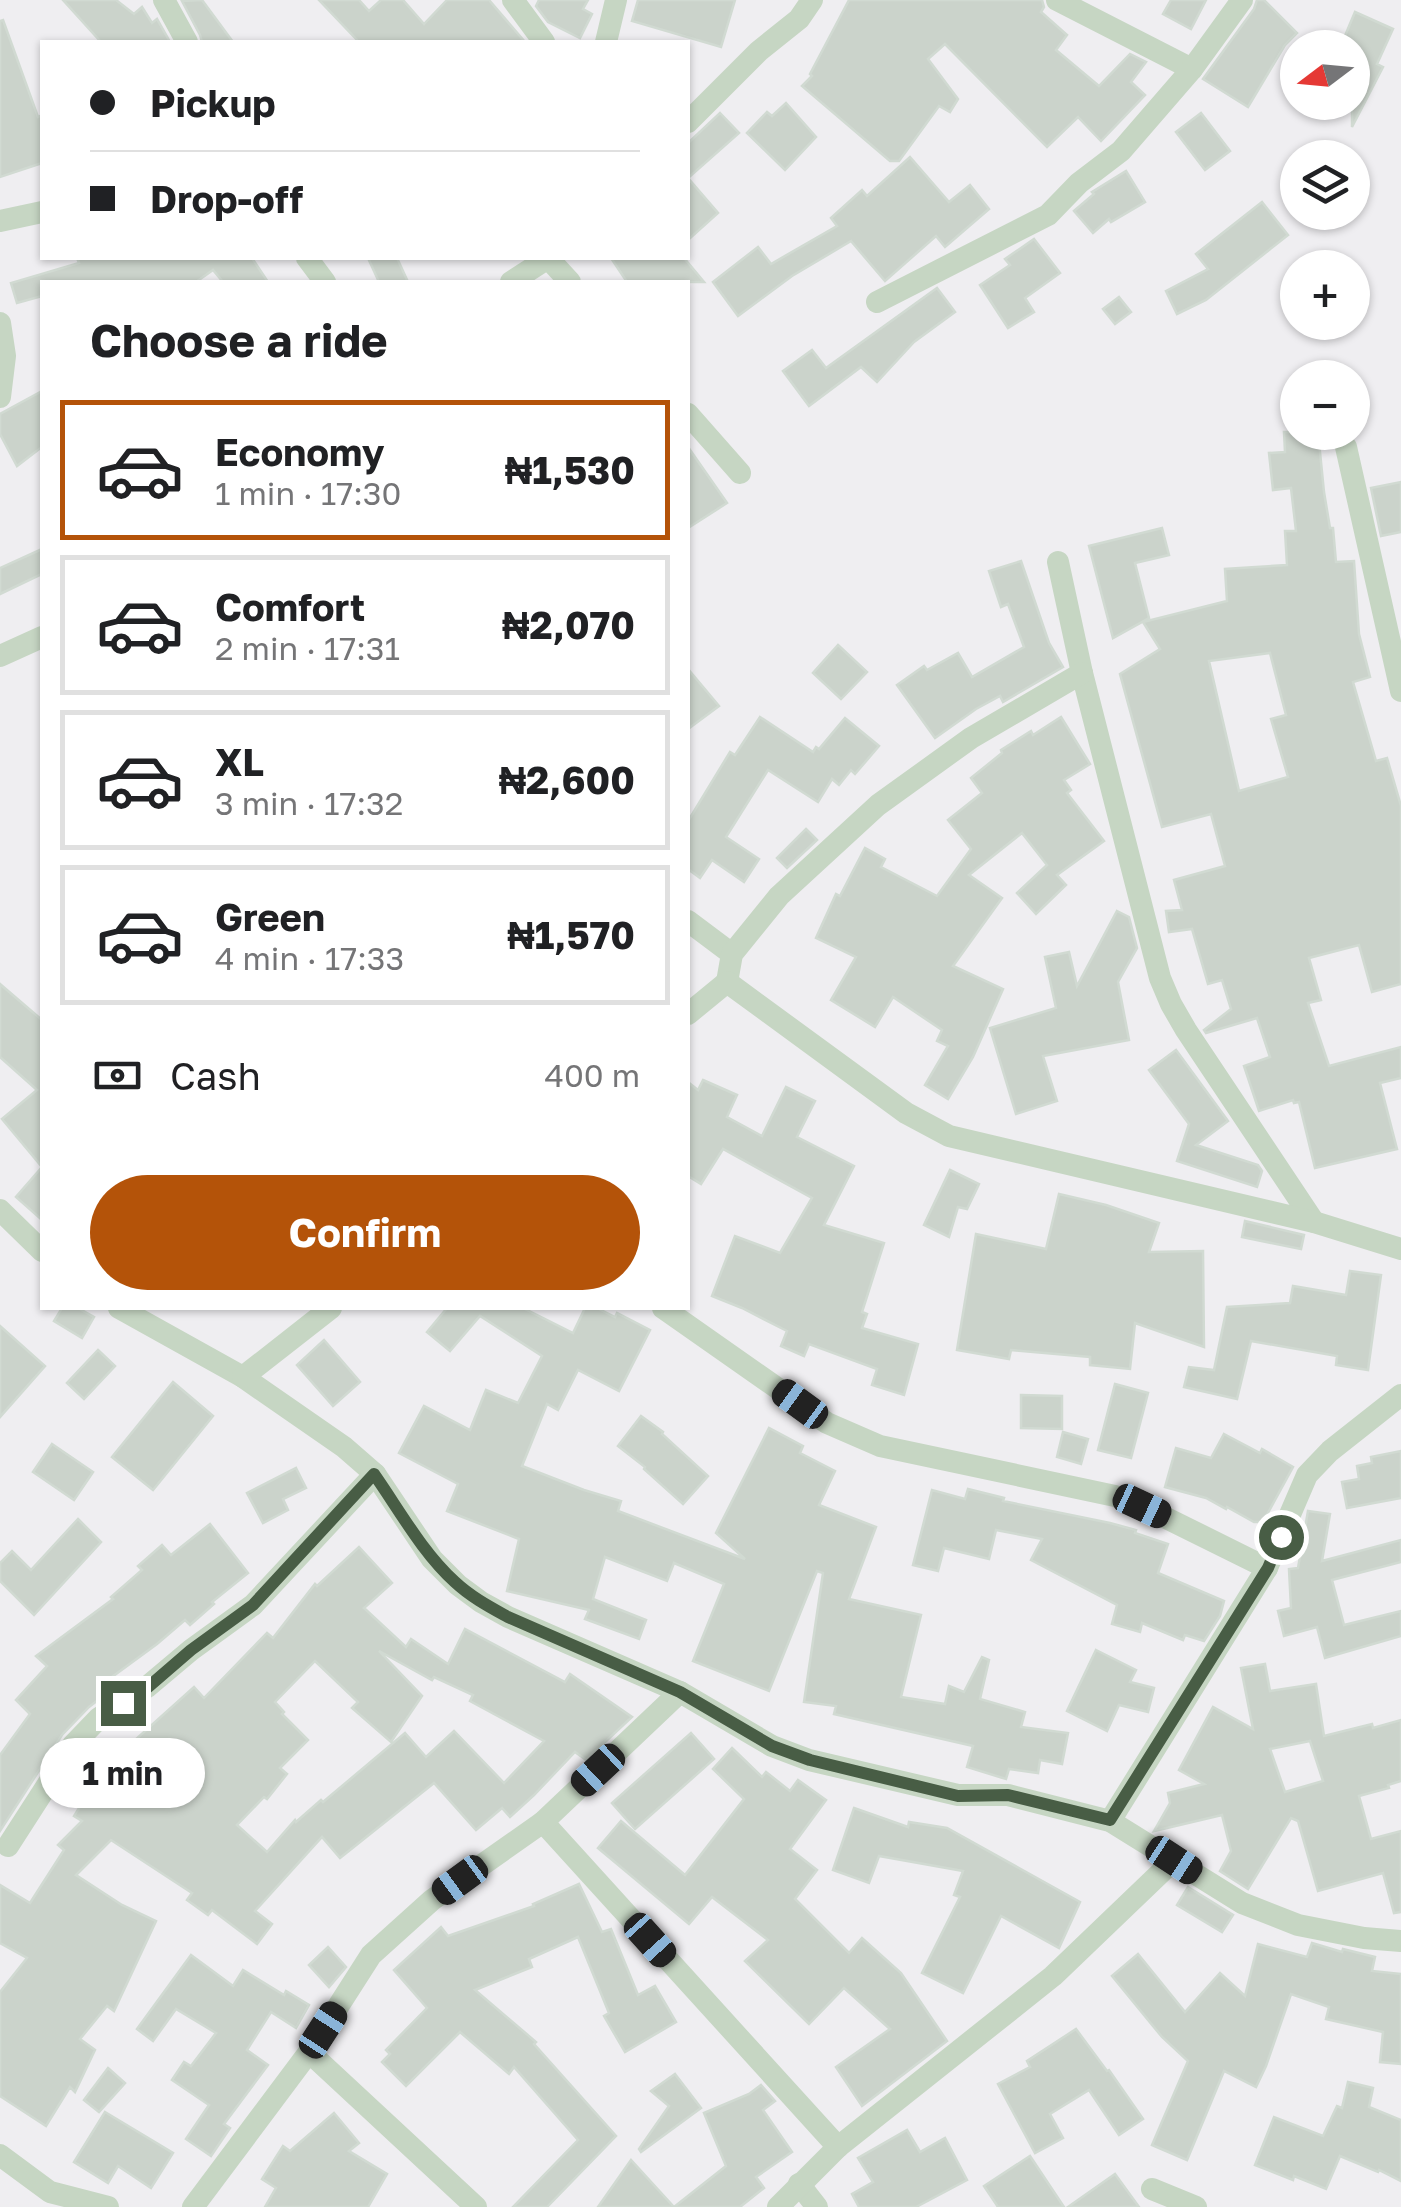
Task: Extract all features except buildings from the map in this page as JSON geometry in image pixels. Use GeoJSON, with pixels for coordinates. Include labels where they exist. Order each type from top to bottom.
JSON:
{"type":"FeatureCollection","features":[{"type":"Feature","properties":{"kind":"street"},"geometry":{"type":"LineString","coordinates":[[164,0],[186,40]]}},
{"type":"Feature","properties":{"kind":"street"},"geometry":{"type":"LineString","coordinates":[[513,0],[543,40]]}},
{"type":"Feature","properties":{"kind":"street"},"geometry":{"type":"LineString","coordinates":[[606,40],[616,0]]}},
{"type":"Feature","properties":{"kind":"street"},"geometry":{"type":"LineString","coordinates":[[690,120],[759,51],[799,19],[812,0]]}},
{"type":"Feature","properties":{"kind":"street"},"geometry":{"type":"LineString","coordinates":[[1057,0],[1192,69]]}},
{"type":"Feature","properties":{"kind":"street"},"geometry":{"type":"LineString","coordinates":[[877,302],[1048,215],[1121,150],[1192,69],[1242,0]]}},
{"type":"Feature","properties":{"kind":"street"},"geometry":{"type":"LineString","coordinates":[[0,221],[40,212]]}},
{"type":"Feature","properties":{"kind":"street"},"geometry":{"type":"LineString","coordinates":[[514,280],[545,260]]}},
{"type":"Feature","properties":{"kind":"street"},"geometry":{"type":"LineString","coordinates":[[550,260],[568,280]]}},
{"type":"Feature","properties":{"kind":"street"},"geometry":{"type":"LineString","coordinates":[[0,323],[6,356],[0,397]]}},
{"type":"Feature","properties":{"kind":"street"},"geometry":{"type":"LineString","coordinates":[[690,416],[740,474]]}},
{"type":"Feature","properties":{"kind":"street"},"geometry":{"type":"LineString","coordinates":[[1347,450],[1401,691]]}},
{"type":"Feature","properties":{"kind":"street"},"geometry":{"type":"LineString","coordinates":[[1058,562],[1082,673],[1170,1004],[1314,1222]]}},
{"type":"Feature","properties":{"kind":"street"},"geometry":{"type":"LineString","coordinates":[[0,656],[40,638]]}},
{"type":"Feature","properties":{"kind":"street"},"geometry":{"type":"LineString","coordinates":[[690,1012],[728,982],[732,954],[779,896],[878,805],[971,738],[1082,673]]}},
{"type":"Feature","properties":{"kind":"street"},"geometry":{"type":"LineString","coordinates":[[690,922],[732,954]]}},
{"type":"Feature","properties":{"kind":"street"},"geometry":{"type":"LineString","coordinates":[[728,982],[906,1114],[949,1136],[1314,1222],[1401,1249]]}},
{"type":"Feature","properties":{"kind":"street"},"geometry":{"type":"LineString","coordinates":[[0,1210],[40,1249]]}},
{"type":"Feature","properties":{"kind":"street"},"geometry":{"type":"LineString","coordinates":[[123,1310],[244,1377],[344,1448],[374,1474],[432,1559],[458,1585],[508,1617],[680,1692],[772,1746],[810,1760],[958,1796],[1008,1795],[1110,1820],[1242,1903],[1298,1925],[1401,1941]]}},
{"type":"Feature","properties":{"kind":"street"},"geometry":{"type":"LineString","coordinates":[[244,1377],[328,1310]]}},
{"type":"Feature","properties":{"kind":"street"},"geometry":{"type":"LineString","coordinates":[[666,1310],[827,1423],[853,1436],[880,1446],[1115,1496],[1268,1568]]}},
{"type":"Feature","properties":{"kind":"street"},"geometry":{"type":"LineString","coordinates":[[1110,1820],[1268,1568],[1307,1475],[1330,1451],[1401,1396]]}},
{"type":"Feature","properties":{"kind":"street"},"geometry":{"type":"LineString","coordinates":[[8,1846],[72,1745],[99,1718],[147,1688],[253,1605],[374,1474]]}},
{"type":"Feature","properties":{"kind":"street"},"geometry":{"type":"LineString","coordinates":[[193,2207],[308,2052],[371,1956],[432,1900],[543,1822],[680,1692]]}},
{"type":"Feature","properties":{"kind":"street"},"geometry":{"type":"LineString","coordinates":[[543,1822],[838,2147]]}},
{"type":"Feature","properties":{"kind":"street"},"geometry":{"type":"LineString","coordinates":[[778,2207],[838,2147],[1053,1976],[1174,1860]]}},
{"type":"Feature","properties":{"kind":"street"},"geometry":{"type":"LineString","coordinates":[[308,2052],[476,2207]]}},
{"type":"Feature","properties":{"kind":"street"},"geometry":{"type":"LineString","coordinates":[[0,2156],[50,2192],[108,2207]]}},
{"type":"Feature","properties":{"kind":"street"},"geometry":{"type":"LineString","coordinates":[[799,2184],[818,2207]]}},
{"type":"Feature","properties":{"kind":"street"},"geometry":{"type":"LineString","coordinates":[[1152,2189],[1196,2207]]}},
{"type":"Feature","properties":{"kind":"route"},"geometry":{"type":"LineString","coordinates":[[123,1703],[253,1605],[374,1474],[432,1559],[481,1602],[680,1692],[772,1746],[810,1760],[958,1796],[1008,1795],[1110,1820],[1268,1568],[1281,1537]]}}]}
